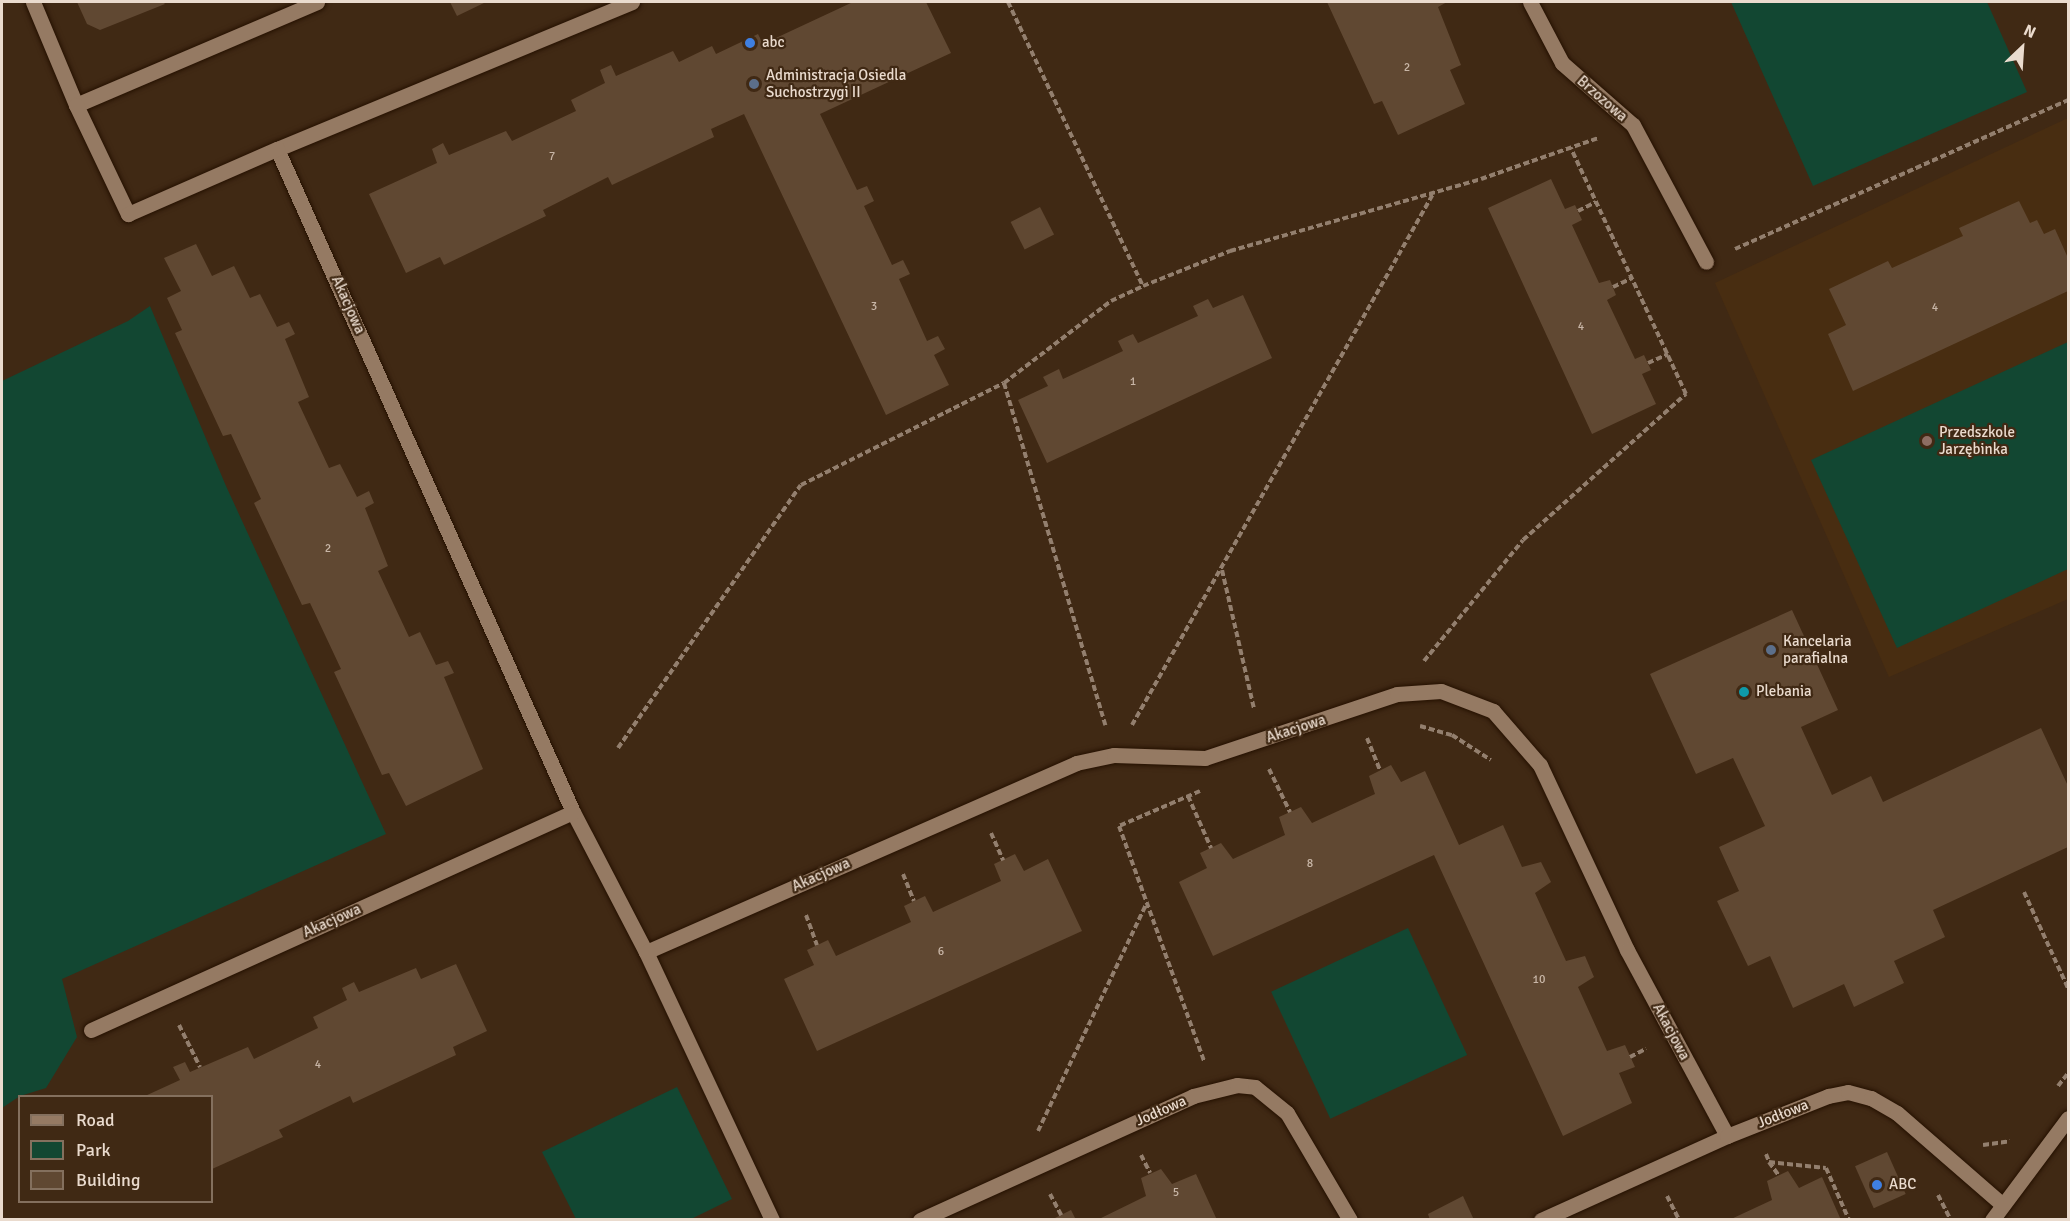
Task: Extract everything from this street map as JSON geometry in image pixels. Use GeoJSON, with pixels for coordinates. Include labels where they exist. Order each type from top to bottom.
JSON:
{"type":"FeatureCollection","features":[{"type":"Feature","properties":{"kind":"street"},"geometry":{"type":"LineString","coordinates":[[33,2],[75,105],[128,214],[632,2]]}},
{"type":"Feature","properties":{"kind":"street"},"geometry":{"type":"LineString","coordinates":[[75,105],[317,2]]}},
{"type":"Feature","properties":{"kind":"street","name":"Brzozowa"},"geometry":{"type":"LineString","coordinates":[[1530,2],[1562,63],[1633,125],[1706,262]]}},
{"type":"Feature","properties":{"kind":"street","name":"Akacjowa"},"geometry":{"type":"LineString","coordinates":[[278,149],[573,812],[646,952],[772,1220]]}},
{"type":"Feature","properties":{"kind":"street","name":"Akacjowa"},"geometry":{"type":"LineString","coordinates":[[646,952],[1076,763],[1114,755],[1205,758],[1397,694],[1441,691],[1493,711],[1540,765],[1627,950],[1727,1136]]}},
{"type":"Feature","properties":{"kind":"street","name":"Akacjowa"},"geometry":{"type":"LineString","coordinates":[[91,1030],[573,812]]}},
{"type":"Feature","properties":{"kind":"street","name":"Jodłowa"},"geometry":{"type":"LineString","coordinates":[[920,1220],[1220,1087],[1256,1087],[1272,1097],[1287,1113],[1350,1220]]}},
{"type":"Feature","properties":{"kind":"street","name":"Jodłowa"},"geometry":{"type":"LineString","coordinates":[[1541,1220],[1727,1136],[1828,1096],[1848,1092],[1871,1098],[1897,1113],[2003,1204]]}},
{"type":"Feature","properties":{"kind":"street"},"geometry":{"type":"LineString","coordinates":[[1992,1220],[2068,1118]]}},
{"type":"Feature","properties":{"kind":"path"},"geometry":{"type":"LineString","coordinates":[[1008,2],[1143,286]]}},
{"type":"Feature","properties":{"kind":"path"},"geometry":{"type":"LineString","coordinates":[[1706,262],[2068,100]]}},
{"type":"Feature","properties":{"kind":"path"},"geometry":{"type":"LineString","coordinates":[[618,748],[801,485],[1004,383],[1111,301],[1143,286],[1230,251],[1433,194],[1633,125]]}},
{"type":"Feature","properties":{"kind":"path"},"geometry":{"type":"LineString","coordinates":[[1397,694],[1523,540],[1686,394],[1570,148]]}},
{"type":"Feature","properties":{"kind":"path"},"geometry":{"type":"LineString","coordinates":[[1114,755],[1222,569],[1433,194]]}},
{"type":"Feature","properties":{"kind":"path"},"geometry":{"type":"LineString","coordinates":[[1578,211],[1596,202]]}},
{"type":"Feature","properties":{"kind":"path"},"geometry":{"type":"LineString","coordinates":[[1613,287],[1632,278]]}},
{"type":"Feature","properties":{"kind":"path"},"geometry":{"type":"LineString","coordinates":[[1648,363],[1668,354]]}},
{"type":"Feature","properties":{"kind":"path"},"geometry":{"type":"LineString","coordinates":[[1004,383],[1114,755]]}},
{"type":"Feature","properties":{"kind":"path"},"geometry":{"type":"LineString","coordinates":[[1222,569],[1261,740]]}},
{"type":"Feature","properties":{"kind":"path"},"geometry":{"type":"LineString","coordinates":[[1417,726],[1452,735],[1498,765]]}},
{"type":"Feature","properties":{"kind":"path"},"geometry":{"type":"LineString","coordinates":[[1364,731],[1380,770]]}},
{"type":"Feature","properties":{"kind":"path"},"geometry":{"type":"LineString","coordinates":[[1266,762],[1290,812]]}},
{"type":"Feature","properties":{"kind":"path"},"geometry":{"type":"LineString","coordinates":[[1208,787],[1119,826],[1208,1070],[1220,1087]]}},
{"type":"Feature","properties":{"kind":"path"},"geometry":{"type":"LineString","coordinates":[[1188,796],[1211,848]]}},
{"type":"Feature","properties":{"kind":"path"},"geometry":{"type":"LineString","coordinates":[[990,831],[1003,860]]}},
{"type":"Feature","properties":{"kind":"path"},"geometry":{"type":"LineString","coordinates":[[902,871],[914,901]]}},
{"type":"Feature","properties":{"kind":"path"},"geometry":{"type":"LineString","coordinates":[[2024,892],[2068,988]]}},
{"type":"Feature","properties":{"kind":"path"},"geometry":{"type":"LineString","coordinates":[[1017,1176],[1146,904]]}},
{"type":"Feature","properties":{"kind":"path"},"geometry":{"type":"LineString","coordinates":[[802,905],[817,945]]}},
{"type":"Feature","properties":{"kind":"path"},"geometry":{"type":"LineString","coordinates":[[175,1015],[200,1067]]}},
{"type":"Feature","properties":{"kind":"path"},"geometry":{"type":"LineString","coordinates":[[1136,1144],[1150,1173]]}},
{"type":"Feature","properties":{"kind":"path"},"geometry":{"type":"LineString","coordinates":[[1762,1147],[1779,1176]]}},
{"type":"Feature","properties":{"kind":"path"},"geometry":{"type":"LineString","coordinates":[[1769,1162],[1826,1168],[1849,1220]]}},
{"type":"Feature","properties":{"kind":"path"},"geometry":{"type":"LineString","coordinates":[[1046,1185],[1060,1215]]}},
{"type":"Feature","properties":{"kind":"path"},"geometry":{"type":"LineString","coordinates":[[1931,1185],[1945,1203],[1952,1220]]}},
{"type":"Feature","properties":{"kind":"path"},"geometry":{"type":"LineString","coordinates":[[1656,1197],[1666,1192],[1679,1220]]}},
{"type":"Feature","properties":{"kind":"shaded area","name":"Przedszkole Jarzębinka"},"geometry":{"type":"Polygon","coordinates":[[[2068,118],[2068,599],[1889,677],[1715,283],[2068,118]]]}},
{"type":"Feature","properties":{"kind":"green space"},"geometry":{"type":"Polygon","coordinates":[[[1731,2],[1987,2],[2027,92],[1813,186],[1731,2]]]}},
{"type":"Feature","properties":{"kind":"green space"},"geometry":{"type":"Polygon","coordinates":[[[150,306],[226,486],[386,834],[62,979],[77,1037],[46,1088],[18,1095],[18,1097],[2,1108],[2,381],[128,321],[150,306]]]}},
{"type":"Feature","properties":{"kind":"green space"},"geometry":{"type":"Polygon","coordinates":[[[2068,342],[2068,569],[1897,648],[1811,460],[2068,342]]]}},
{"type":"Feature","properties":{"kind":"green space"},"geometry":{"type":"Polygon","coordinates":[[[1408,928],[1467,1055],[1330,1119],[1271,992],[1408,928]]]}},
{"type":"Feature","properties":{"kind":"green space"},"geometry":{"type":"Polygon","coordinates":[[[677,1087],[732,1199],[691,1219],[576,1219],[542,1152],[677,1087]]]}},
{"type":"Feature","properties":{"kind":"building"},"geometry":{"type":"Polygon","coordinates":[[[77,2],[163,2],[165,4],[100,30],[87,24],[77,2]]]}},
{"type":"Feature","properties":{"kind":"building"},"geometry":{"type":"Polygon","coordinates":[[[450,2],[486,2],[457,16],[450,2]]]}},
{"type":"Feature","properties":{"kind":"building"},"geometry":{"type":"Polygon","coordinates":[[[853,2],[926,2],[951,53],[820,114],[857,190],[867,186],[874,201],[864,206],[892,265],[903,260],[910,274],[899,279],[927,341],[938,336],[945,349],[934,355],[949,385],[886,415],[744,114],[711,129],[714,137],[612,185],[608,177],[543,210],[546,216],[444,265],[440,257],[406,273],[369,194],[437,163],[432,149],[443,143],[449,155],[506,131],[512,141],[576,111],[571,100],[605,83],[600,70],[611,65],[616,76],[673,51],[679,62],[712,46],[716,54],[758,34],[763,44],[853,2]]]}},
{"type":"Feature","properties":{"kind":"building"},"geometry":{"type":"Polygon","coordinates":[[[1327,2],[1447,2],[1438,7],[1461,65],[1450,70],[1465,104],[1398,135],[1382,101],[1374,104],[1327,2]]]}},
{"type":"Feature","properties":{"kind":"building"},"geometry":{"type":"Polygon","coordinates":[[[1551,179],[1565,209],[1575,205],[1582,220],[1572,225],[1599,283],[1610,280],[1616,295],[1607,300],[1635,359],[1644,355],[1651,370],[1642,374],[1656,404],[1592,434],[1488,208],[1551,179]]]}},
{"type":"Feature","properties":{"kind":"building"},"geometry":{"type":"Polygon","coordinates":[[[2019,201],[2030,223],[2037,220],[2044,234],[2055,229],[2068,258],[2068,291],[1853,391],[1828,334],[1846,325],[1829,289],[1888,261],[1892,268],[1963,236],[1959,228],[2019,201]]]}},
{"type":"Feature","properties":{"kind":"building"},"geometry":{"type":"Polygon","coordinates":[[[1040,207],[1054,235],[1025,250],[1011,222],[1040,207]]]}},
{"type":"Feature","properties":{"kind":"building"},"geometry":{"type":"Polygon","coordinates":[[[196,244],[212,276],[234,266],[250,298],[260,294],[277,327],[289,322],[295,334],[285,339],[309,397],[298,402],[329,468],[340,464],[357,497],[369,491],[374,503],[365,508],[388,566],[378,571],[409,637],[420,632],[436,665],[448,661],[454,673],[444,677],[483,769],[406,806],[389,773],[382,775],[334,672],[341,669],[310,603],[302,605],[254,503],[261,499],[231,434],[223,436],[175,333],[182,330],[167,298],[181,291],[164,258],[196,244]]]}},
{"type":"Feature","properties":{"kind":"building"},"geometry":{"type":"Polygon","coordinates":[[[1243,295],[1272,358],[1047,463],[1018,400],[1048,386],[1043,377],[1059,369],[1063,379],[1123,351],[1118,341],[1126,337],[1133,334],[1138,343],[1198,316],[1193,306],[1208,299],[1213,308],[1243,295]]]}},
{"type":"Feature","properties":{"kind":"building"},"geometry":{"type":"Polygon","coordinates":[[[1792,610],[1838,710],[1801,727],[1832,795],[1871,776],[1883,802],[2041,728],[2068,786],[2068,847],[1933,910],[1945,937],[1894,961],[1904,983],[1854,1007],[1844,984],[1793,1008],[1770,956],[1748,966],[1717,901],[1739,891],[1719,847],[1765,826],[1733,758],[1696,774],[1650,674],[1792,610]]]}},
{"type":"Feature","properties":{"kind":"building"},"geometry":{"type":"Polygon","coordinates":[[[1391,765],[1401,782],[1425,771],[1459,845],[1503,825],[1522,867],[1541,862],[1551,882],[1535,893],[1566,961],[1585,956],[1594,977],[1578,987],[1607,1051],[1625,1045],[1635,1067],[1619,1073],[1632,1103],[1563,1136],[1434,855],[1213,956],[1179,882],[1207,868],[1200,853],[1221,843],[1233,859],[1285,835],[1279,817],[1301,807],[1312,823],[1375,794],[1369,776],[1391,765]]]}},
{"type":"Feature","properties":{"kind":"building"},"geometry":{"type":"Polygon","coordinates":[[[1015,854],[1024,871],[1048,859],[1082,931],[817,1051],[784,979],[814,965],[807,950],[828,940],[836,956],[911,922],[904,906],[925,896],[933,912],[1001,881],[994,864],[1015,854]]]}},
{"type":"Feature","properties":{"kind":"building"},"geometry":{"type":"Polygon","coordinates":[[[456,964],[487,1031],[453,1047],[456,1055],[353,1103],[350,1096],[279,1130],[283,1137],[213,1169],[213,1095],[147,1095],[180,1080],[173,1067],[185,1062],[190,1072],[248,1047],[254,1059],[318,1028],[313,1017],[347,1000],[342,988],[354,982],[359,992],[416,968],[421,979],[456,964]]]}},
{"type":"Feature","properties":{"kind":"building"},"geometry":{"type":"Polygon","coordinates":[[[1887,1152],[1906,1194],[1874,1208],[1855,1166],[1887,1152]]]}},
{"type":"Feature","properties":{"kind":"building"},"geometry":{"type":"Polygon","coordinates":[[[1161,1169],[1172,1184],[1196,1174],[1217,1220],[1097,1220],[1146,1196],[1141,1178],[1161,1169]]]}},
{"type":"Feature","properties":{"kind":"building"},"geometry":{"type":"Polygon","coordinates":[[[1788,1171],[1799,1188],[1822,1177],[1841,1220],[1729,1220],[1772,1200],[1767,1181],[1788,1171]]]}},
{"type":"Feature","properties":{"kind":"building"},"geometry":{"type":"Polygon","coordinates":[[[1463,1196],[1474,1220],[1430,1220],[1428,1214],[1463,1196]]]}},
{"type":"Feature","properties":{"kind":"building"},"geometry":{"type":"Polygon","coordinates":[[[1071,1210],[1076,1220],[1051,1220],[1071,1210]]]}},
{"type":"Feature","properties":{"kind":"place","name":"abc"},"geometry":{"type":"Point","coordinates":[750,43]}},
{"type":"Feature","properties":{"kind":"place","name":"Administracja Osiedla Suchostrzygi II"},"geometry":{"type":"Point","coordinates":[754,84]}},
{"type":"Feature","properties":{"kind":"place","name":"Przedszkole Jarzębinka"},"geometry":{"type":"Point","coordinates":[1927,441]}},
{"type":"Feature","properties":{"kind":"place","name":"Kancelaria parafialna"},"geometry":{"type":"Point","coordinates":[1771,650]}},
{"type":"Feature","properties":{"kind":"place","name":"Plebania"},"geometry":{"type":"Point","coordinates":[1744,692]}},
{"type":"Feature","properties":{"kind":"place","name":"ABC"},"geometry":{"type":"Point","coordinates":[1877,1185]}}]}
